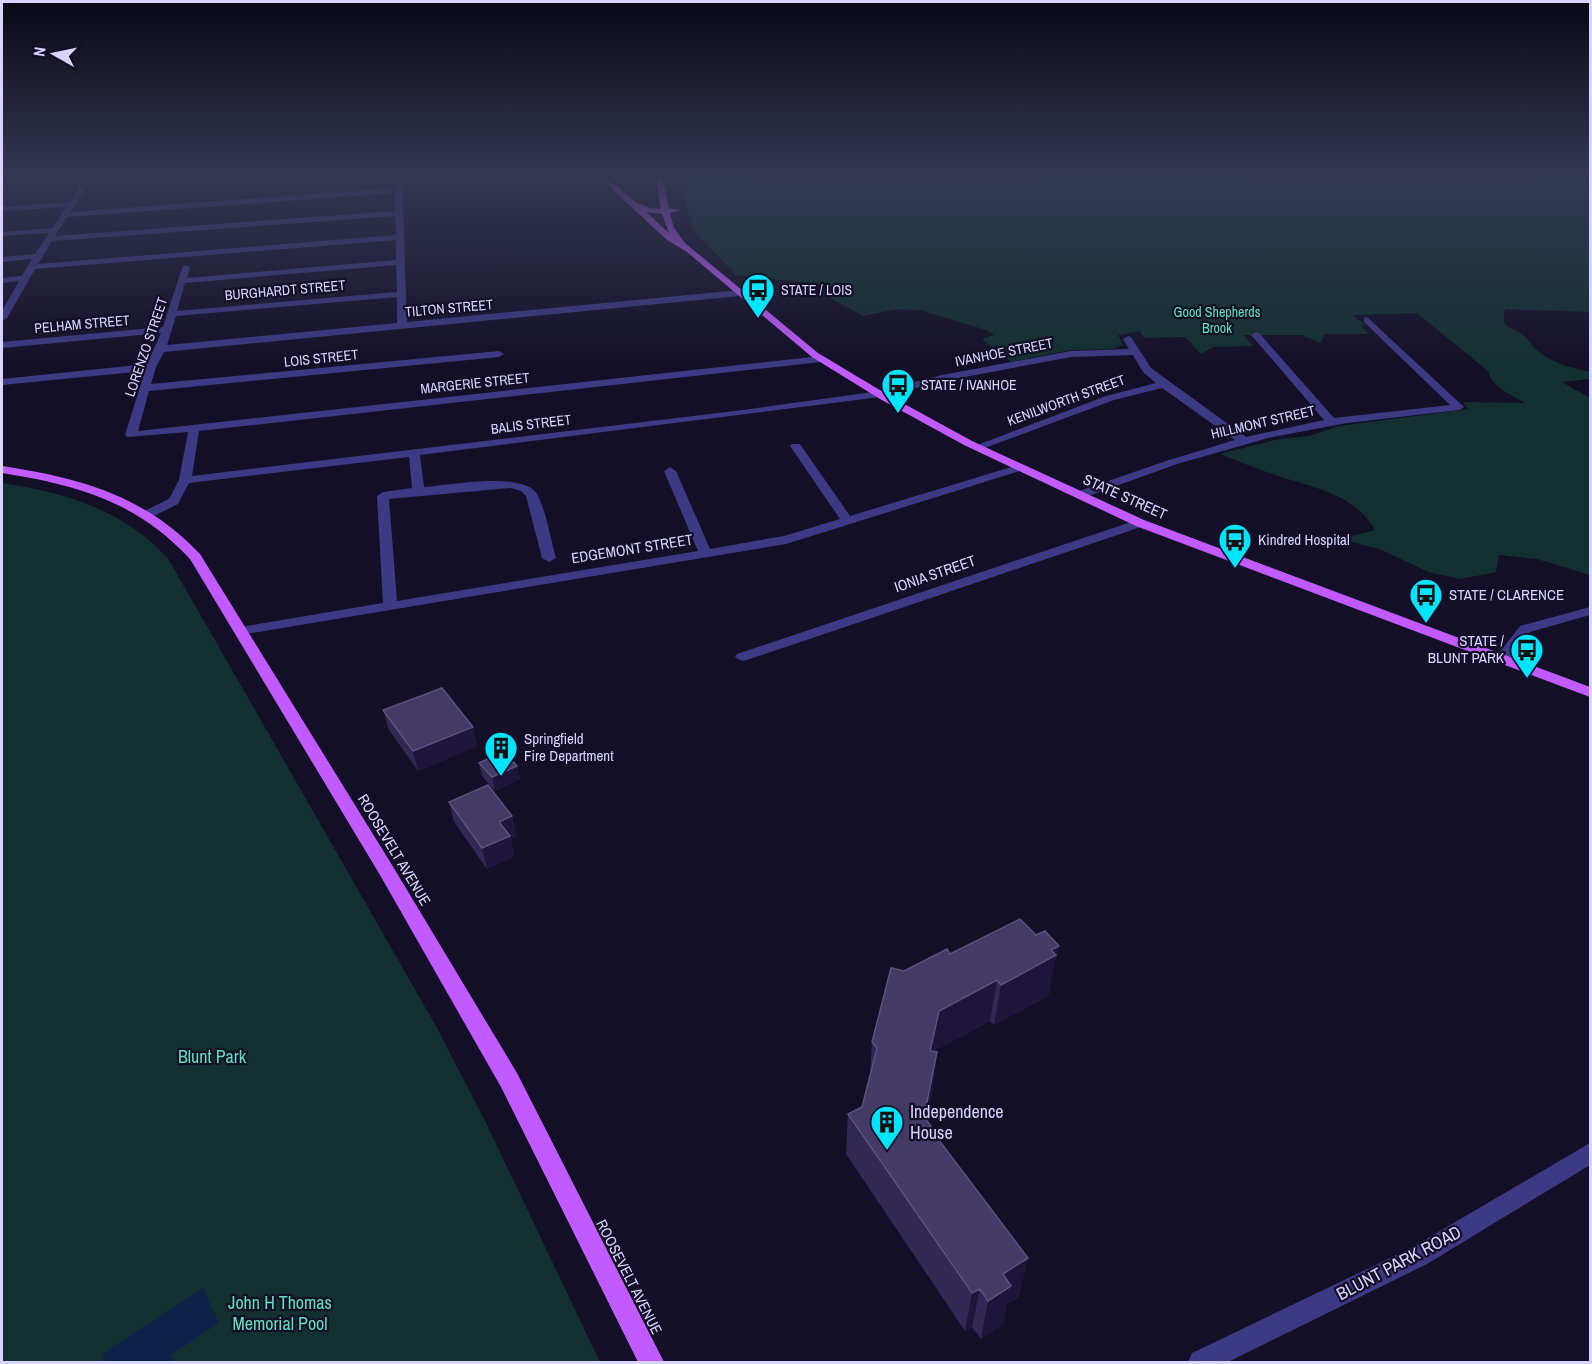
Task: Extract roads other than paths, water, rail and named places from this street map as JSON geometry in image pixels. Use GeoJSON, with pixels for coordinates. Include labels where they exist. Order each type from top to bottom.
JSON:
{"type":"FeatureCollection","features":[{"type":"Feature","properties":{"kind":"main road"},"geometry":{"type":"LineString","coordinates":[[687,239],[692,246],[690,250]]}},
{"type":"Feature","properties":{"kind":"main road","name":"STATE STREET"},"geometry":{"type":"LineString","coordinates":[[675,240],[821,359],[978,447],[1140,523],[1590,692]]}},
{"type":"Feature","properties":{"kind":"main road","name":"ROOSEVELT AVENUE"},"geometry":{"type":"LineString","coordinates":[[2,470],[84,487],[121,500],[148,514],[172,532],[195,557],[509,1080],[651,1362]]}},
{"type":"Feature","properties":{"kind":"street"},"geometry":{"type":"LineString","coordinates":[[3,314],[48,239],[53,239]]}},
{"type":"Feature","properties":{"kind":"street"},"geometry":{"type":"LineString","coordinates":[[31,267],[381,239]]}},
{"type":"Feature","properties":{"kind":"street"},"geometry":{"type":"LineString","coordinates":[[401,239],[402,326]]}},
{"type":"Feature","properties":{"kind":"street"},"geometry":{"type":"LineString","coordinates":[[2,259],[38,256]]}},
{"type":"Feature","properties":{"kind":"street"},"geometry":{"type":"LineString","coordinates":[[182,281],[401,262]]}},
{"type":"Feature","properties":{"kind":"street","name":"LORENZO STREET"},"geometry":{"type":"LineString","coordinates":[[131,435],[151,367],[161,349],[186,267]]}},
{"type":"Feature","properties":{"kind":"street"},"geometry":{"type":"LineString","coordinates":[[2,280],[25,278]]}},
{"type":"Feature","properties":{"kind":"street","name":"TILTON STREET"},"geometry":{"type":"LineString","coordinates":[[161,349],[740,293]]}},
{"type":"Feature","properties":{"kind":"street","name":"BURGHARDT STREET"},"geometry":{"type":"LineString","coordinates":[[171,314],[402,294]]}},
{"type":"Feature","properties":{"kind":"street","name":"HILLMONT STREET"},"geometry":{"type":"LineString","coordinates":[[1080,495],[1174,460],[1244,441],[1331,422],[1459,406],[1367,320]]}},
{"type":"Feature","properties":{"kind":"street","name":"PELHAM STREET"},"geometry":{"type":"LineString","coordinates":[[2,345],[165,330]]}},
{"type":"Feature","properties":{"kind":"street"},"geometry":{"type":"LineString","coordinates":[[1256,335],[1331,422]]}},
{"type":"Feature","properties":{"kind":"street"},"geometry":{"type":"LineString","coordinates":[[1128,339],[1147,370],[1244,441]]}},
{"type":"Feature","properties":{"kind":"street","name":"IVANHOE STREET"},"geometry":{"type":"LineString","coordinates":[[880,394],[942,378],[1071,354],[1136,352]]}},
{"type":"Feature","properties":{"kind":"street","name":"LOIS STREET"},"geometry":{"type":"LineString","coordinates":[[145,388],[499,354]]}},
{"type":"Feature","properties":{"kind":"street","name":"MARGERIE STREET"},"geometry":{"type":"LineString","coordinates":[[131,435],[821,359]]}},
{"type":"Feature","properties":{"kind":"street"},"geometry":{"type":"LineString","coordinates":[[2,382],[151,367]]}},
{"type":"Feature","properties":{"kind":"street","name":"KENILWORTH STREET"},"geometry":{"type":"LineString","coordinates":[[978,447],[1110,398],[1164,384]]}},
{"type":"Feature","properties":{"kind":"street","name":"BALIS STREET"},"geometry":{"type":"LineString","coordinates":[[185,480],[880,394]]}},
{"type":"Feature","properties":{"kind":"street"},"geometry":{"type":"LineString","coordinates":[[148,514],[174,501],[185,480],[194,429]]}},
{"type":"Feature","properties":{"kind":"street"},"geometry":{"type":"LineString","coordinates":[[796,446],[847,520]]}},
{"type":"Feature","properties":{"kind":"street"},"geometry":{"type":"LineString","coordinates":[[414,453],[418,491]]}},
{"type":"Feature","properties":{"kind":"street","name":"EDGEMONT STREET"},"geometry":{"type":"LineString","coordinates":[[240,631],[786,540],[1022,467]]}},
{"type":"Feature","properties":{"kind":"street"},"geometry":{"type":"LineString","coordinates":[[670,471],[706,554]]}},
{"type":"Feature","properties":{"kind":"street"},"geometry":{"type":"LineString","coordinates":[[390,605],[383,496],[511,484],[525,488],[532,495],[549,558]]}},
{"type":"Feature","properties":{"kind":"street","name":"IONIA STREET"},"geometry":{"type":"LineString","coordinates":[[742,657],[1140,523]]}},
{"type":"Feature","properties":{"kind":"street"},"geometry":{"type":"LineString","coordinates":[[1502,658],[1525,628],[1590,611]]}},
{"type":"Feature","properties":{"kind":"street","name":"BLUNT PARK ROAD"},"geometry":{"type":"LineString","coordinates":[[1201,1362],[1419,1256],[1590,1153]]}},
{"type":"Feature","properties":{"kind":"water"},"geometry":{"type":"Polygon","coordinates":[[[203,1288],[219,1323],[171,1355],[174,1362],[105,1362],[102,1354],[203,1288]]]}},
{"type":"Feature","properties":{"kind":"place","name":"STATE / LOIS"},"geometry":{"type":"Point","coordinates":[758,319]}},
{"type":"Feature","properties":{"kind":"place","name":"STATE / IVANHOE"},"geometry":{"type":"Point","coordinates":[898,414]}},
{"type":"Feature","properties":{"kind":"place","name":"Kindred Hospital"},"geometry":{"type":"Point","coordinates":[1235,569]}},
{"type":"Feature","properties":{"kind":"place","name":"STATE / CLARENCE"},"geometry":{"type":"Point","coordinates":[1426,624]}},
{"type":"Feature","properties":{"kind":"place","name":"STATE / BLUNT PARK"},"geometry":{"type":"Point","coordinates":[1527,679]}},
{"type":"Feature","properties":{"kind":"place","name":"Springfield Fire Department"},"geometry":{"type":"Point","coordinates":[501,777]}},
{"type":"Feature","properties":{"kind":"place","name":"Independence House"},"geometry":{"type":"Point","coordinates":[887,1151]}},
{"type":"Feature","properties":{"kind":"park label","name":"Good Shepherds Brook"},"geometry":{"type":"Point","coordinates":[1217,320]}},
{"type":"Feature","properties":{"kind":"park label","name":"Blunt Park"},"geometry":{"type":"Point","coordinates":[212,1057]}},
{"type":"Feature","properties":{"kind":"park label","name":"John H Thomas Memorial Pool"},"geometry":{"type":"Point","coordinates":[280,1313]}}]}
